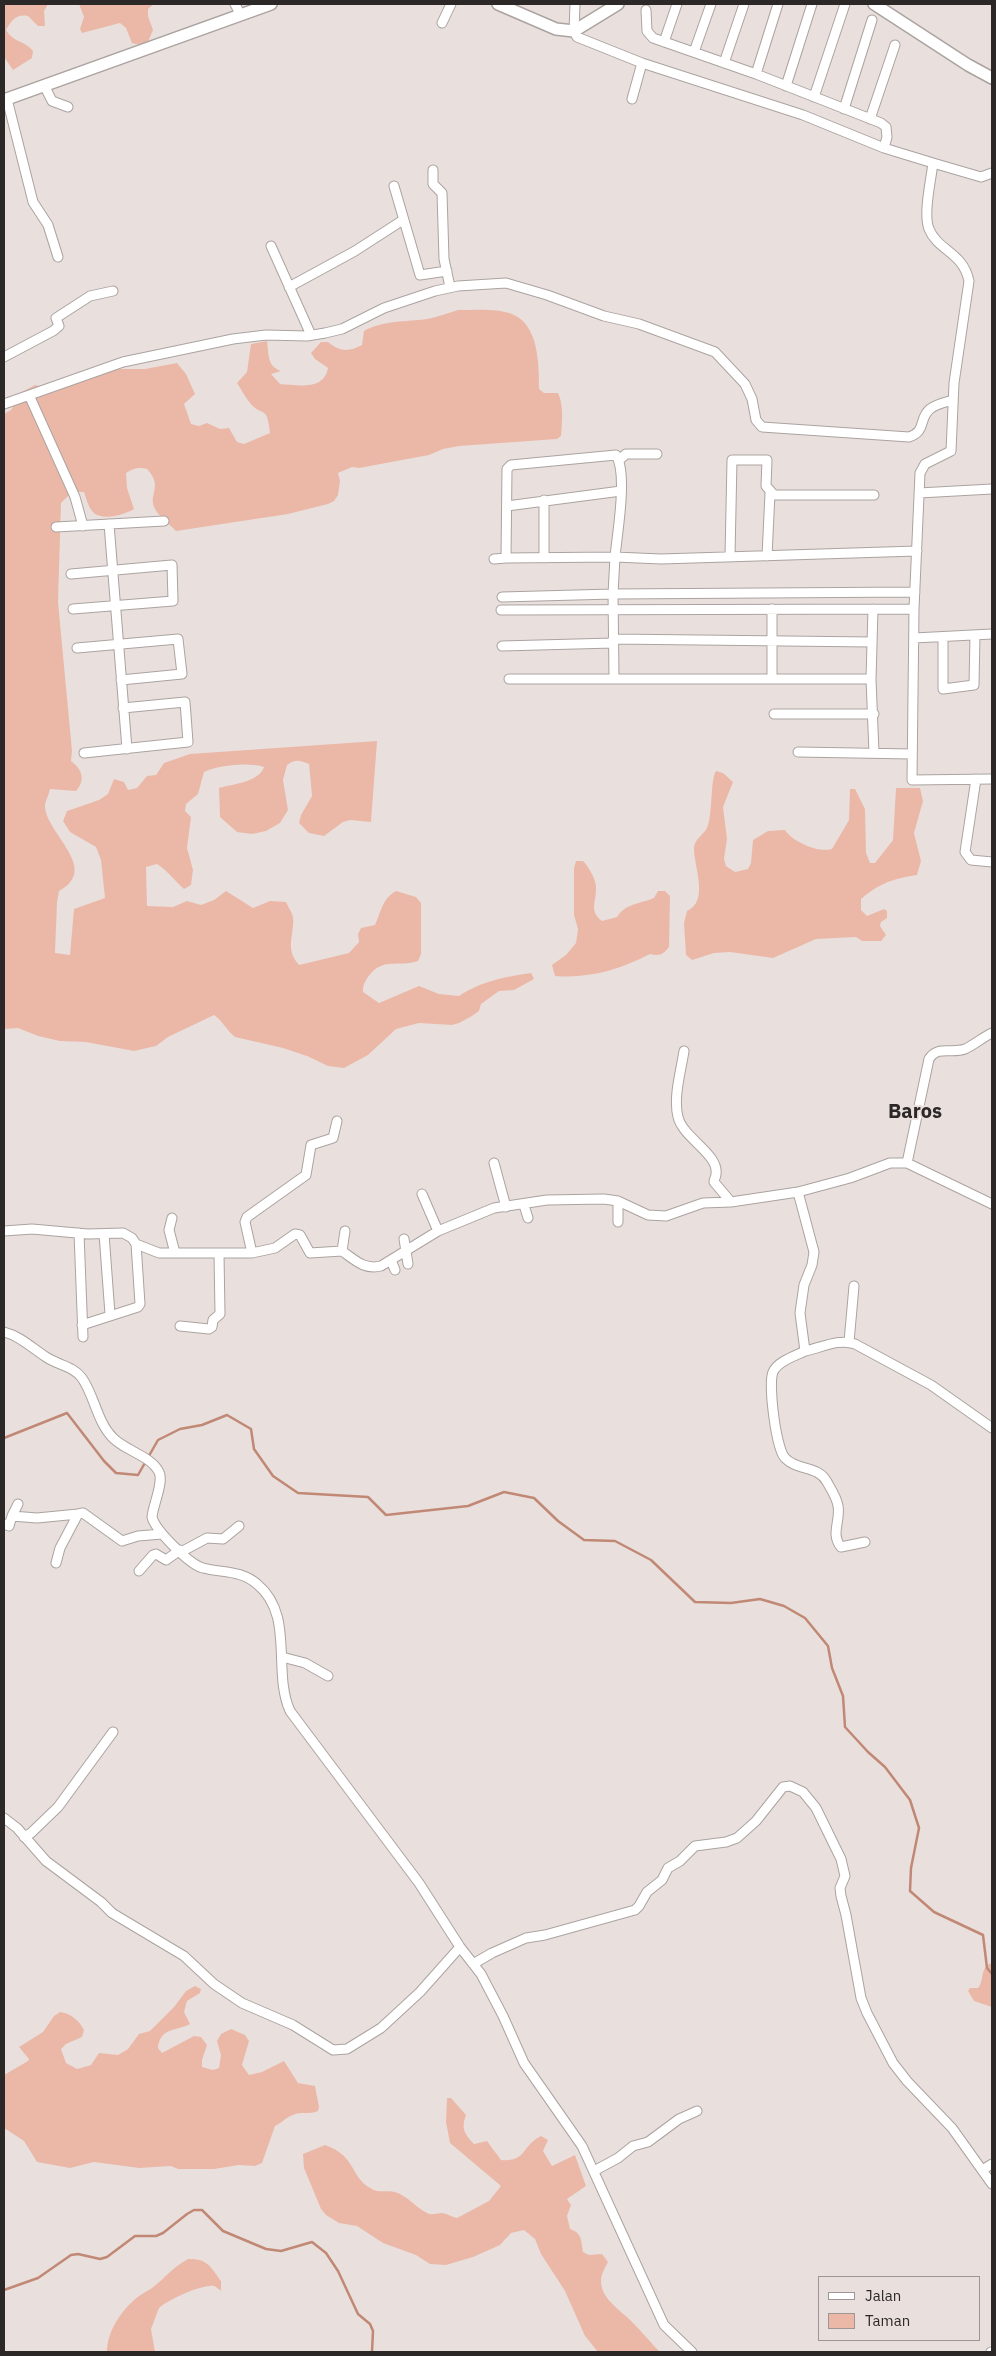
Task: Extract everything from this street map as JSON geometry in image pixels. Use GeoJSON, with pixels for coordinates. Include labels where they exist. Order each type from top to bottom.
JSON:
{"type":"FeatureCollection","features":[{"type":"Feature","properties":{"kind":"street"},"geometry":{"type":"LineString","coordinates":[[58,257],[48,225],[33,202],[5,99],[44,84],[116,61],[237,9],[271,4]]}},
{"type":"Feature","properties":{"kind":"street"},"geometry":{"type":"LineString","coordinates":[[442,23],[450,4]]}},
{"type":"Feature","properties":{"kind":"street"},"geometry":{"type":"LineString","coordinates":[[498,4],[556,29],[574,31],[618,4]]}},
{"type":"Feature","properties":{"kind":"street"},"geometry":{"type":"LineString","coordinates":[[575,4],[574,31],[577,37],[642,63],[803,115],[884,148],[981,177],[992,173]]}},
{"type":"Feature","properties":{"kind":"street"},"geometry":{"type":"LineString","coordinates":[[664,42],[677,4]]}},
{"type":"Feature","properties":{"kind":"street"},"geometry":{"type":"LineString","coordinates":[[694,52],[711,4]]}},
{"type":"Feature","properties":{"kind":"street"},"geometry":{"type":"LineString","coordinates":[[724,63],[744,4]]}},
{"type":"Feature","properties":{"kind":"street"},"geometry":{"type":"LineString","coordinates":[[756,74],[778,4]]}},
{"type":"Feature","properties":{"kind":"street"},"geometry":{"type":"LineString","coordinates":[[786,86],[812,4]]}},
{"type":"Feature","properties":{"kind":"street"},"geometry":{"type":"LineString","coordinates":[[814,97],[845,4]]}},
{"type":"Feature","properties":{"kind":"street"},"geometry":{"type":"LineString","coordinates":[[874,4],[968,65],[992,78]]}},
{"type":"Feature","properties":{"kind":"street"},"geometry":{"type":"LineString","coordinates":[[646,10],[649,34],[653,38],[756,74],[870,119],[886,127],[887,136],[884,148]]}},
{"type":"Feature","properties":{"kind":"street"},"geometry":{"type":"LineString","coordinates":[[844,109],[872,20]]}},
{"type":"Feature","properties":{"kind":"street"},"geometry":{"type":"LineString","coordinates":[[870,119],[895,45]]}},
{"type":"Feature","properties":{"kind":"street"},"geometry":{"type":"LineString","coordinates":[[632,99],[642,63]]}},
{"type":"Feature","properties":{"kind":"street"},"geometry":{"type":"LineString","coordinates":[[44,84],[52,101],[68,107]]}},
{"type":"Feature","properties":{"kind":"street"},"geometry":{"type":"LineString","coordinates":[[933,162],[927,219],[929,230],[966,269],[968,280],[953,400],[951,450],[925,464],[920,473],[914,608],[912,780],[992,780]]}},
{"type":"Feature","properties":{"kind":"street"},"geometry":{"type":"LineString","coordinates":[[433,170],[433,184],[442,193],[447,271],[450,287]]}},
{"type":"Feature","properties":{"kind":"street"},"geometry":{"type":"LineString","coordinates":[[394,186],[420,275],[447,271]]}},
{"type":"Feature","properties":{"kind":"street"},"geometry":{"type":"LineString","coordinates":[[289,287],[355,251],[403,220]]}},
{"type":"Feature","properties":{"kind":"street"},"geometry":{"type":"LineString","coordinates":[[271,246],[311,335]]}},
{"type":"Feature","properties":{"kind":"street"},"geometry":{"type":"LineString","coordinates":[[4,404],[98,370],[158,355],[233,339],[266,335],[311,335],[342,329],[384,308],[450,287],[506,284],[548,295],[604,316],[639,324],[715,352],[745,384],[752,399],[756,420],[762,427],[909,437],[918,434],[921,430],[923,421],[930,408],[953,400]]}},
{"type":"Feature","properties":{"kind":"street"},"geometry":{"type":"LineString","coordinates":[[4,357],[53,331],[59,326],[56,318],[86,298],[113,291]]}},
{"type":"Feature","properties":{"kind":"street"},"geometry":{"type":"LineString","coordinates":[[29,395],[75,497],[83,526]]}},
{"type":"Feature","properties":{"kind":"street"},"geometry":{"type":"LineString","coordinates":[[506,558],[507,469],[510,465],[613,454],[619,460],[621,492],[613,594],[614,678]]}},
{"type":"Feature","properties":{"kind":"street"},"geometry":{"type":"LineString","coordinates":[[619,460],[626,454],[657,454]]}},
{"type":"Feature","properties":{"kind":"street"},"geometry":{"type":"LineString","coordinates":[[730,556],[732,460],[767,460],[766,486],[770,493],[767,556]]}},
{"type":"Feature","properties":{"kind":"street"},"geometry":{"type":"LineString","coordinates":[[918,493],[992,489]]}},
{"type":"Feature","properties":{"kind":"street"},"geometry":{"type":"LineString","coordinates":[[507,506],[621,492]]}},
{"type":"Feature","properties":{"kind":"street"},"geometry":{"type":"LineString","coordinates":[[770,493],[774,495],[874,495]]}},
{"type":"Feature","properties":{"kind":"street"},"geometry":{"type":"LineString","coordinates":[[544,500],[544,558]]}},
{"type":"Feature","properties":{"kind":"street"},"geometry":{"type":"LineString","coordinates":[[56,527],[164,521]]}},
{"type":"Feature","properties":{"kind":"street"},"geometry":{"type":"LineString","coordinates":[[109,524],[126,749]]}},
{"type":"Feature","properties":{"kind":"street"},"geometry":{"type":"LineString","coordinates":[[494,558],[615,557],[661,559],[917,551]]}},
{"type":"Feature","properties":{"kind":"street"},"geometry":{"type":"LineString","coordinates":[[71,574],[172,565],[173,601],[73,610]]}},
{"type":"Feature","properties":{"kind":"street"},"geometry":{"type":"LineString","coordinates":[[502,597],[613,594],[915,592]]}},
{"type":"Feature","properties":{"kind":"street"},"geometry":{"type":"LineString","coordinates":[[501,610],[914,608]]}},
{"type":"Feature","properties":{"kind":"street"},"geometry":{"type":"LineString","coordinates":[[772,609],[772,678]]}},
{"type":"Feature","properties":{"kind":"street"},"geometry":{"type":"LineString","coordinates":[[873,609],[871,707],[874,714],[874,753]]}},
{"type":"Feature","properties":{"kind":"street"},"geometry":{"type":"LineString","coordinates":[[914,638],[992,634]]}},
{"type":"Feature","properties":{"kind":"street"},"geometry":{"type":"LineString","coordinates":[[943,637],[942,689],[974,685],[975,635]]}},
{"type":"Feature","properties":{"kind":"street"},"geometry":{"type":"LineString","coordinates":[[77,648],[178,639],[182,674],[121,680]]}},
{"type":"Feature","properties":{"kind":"street"},"geometry":{"type":"LineString","coordinates":[[502,646],[613,641],[872,642]]}},
{"type":"Feature","properties":{"kind":"street"},"geometry":{"type":"LineString","coordinates":[[509,679],[871,679]]}},
{"type":"Feature","properties":{"kind":"street"},"geometry":{"type":"LineString","coordinates":[[84,753],[188,742],[185,702],[123,708]]}},
{"type":"Feature","properties":{"kind":"street"},"geometry":{"type":"LineString","coordinates":[[774,714],[874,714]]}},
{"type":"Feature","properties":{"kind":"street"},"geometry":{"type":"LineString","coordinates":[[798,752],[912,754]]}},
{"type":"Feature","properties":{"kind":"street"},"geometry":{"type":"LineString","coordinates":[[976,779],[965,852],[971,860],[992,862]]}},
{"type":"Feature","properties":{"kind":"street"},"geometry":{"type":"LineString","coordinates":[[907,1163],[929,1059],[938,1050],[964,1049],[992,1033]]}},
{"type":"Feature","properties":{"kind":"street"},"geometry":{"type":"LineString","coordinates":[[684,1051],[677,1103],[678,1117],[682,1130],[712,1160],[716,1174],[714,1182],[731,1202]]}},
{"type":"Feature","properties":{"kind":"street"},"geometry":{"type":"LineString","coordinates":[[252,1253],[245,1222],[247,1217],[306,1175],[311,1145],[332,1138],[337,1121]]}},
{"type":"Feature","properties":{"kind":"street"},"geometry":{"type":"LineString","coordinates":[[494,1163],[506,1207]]}},
{"type":"Feature","properties":{"kind":"street"},"geometry":{"type":"LineString","coordinates":[[4,1231],[32,1229],[79,1233],[128,1234],[136,1244],[159,1252],[219,1254],[252,1253],[275,1248],[295,1234],[300,1236],[310,1253],[342,1250],[366,1268],[381,1266],[438,1231],[483,1212],[506,1207],[563,1199],[618,1202],[648,1215],[671,1215],[703,1203],[731,1202],[798,1192],[850,1178],[890,1163],[907,1163],[992,1204]]}},
{"type":"Feature","properties":{"kind":"street"},"geometry":{"type":"LineString","coordinates":[[798,1192],[814,1252],[812,1265],[804,1285],[800,1313],[805,1351]]}},
{"type":"Feature","properties":{"kind":"street"},"geometry":{"type":"LineString","coordinates":[[422,1194],[438,1231]]}},
{"type":"Feature","properties":{"kind":"street"},"geometry":{"type":"LineString","coordinates":[[618,1202],[618,1222]]}},
{"type":"Feature","properties":{"kind":"street"},"geometry":{"type":"LineString","coordinates":[[524,1205],[528,1218]]}},
{"type":"Feature","properties":{"kind":"street"},"geometry":{"type":"LineString","coordinates":[[172,1218],[169,1230],[175,1253]]}},
{"type":"Feature","properties":{"kind":"street"},"geometry":{"type":"LineString","coordinates":[[342,1250],[345,1231]]}},
{"type":"Feature","properties":{"kind":"street"},"geometry":{"type":"LineString","coordinates":[[79,1233],[83,1337]]}},
{"type":"Feature","properties":{"kind":"street"},"geometry":{"type":"LineString","coordinates":[[104,1234],[110,1314]]}},
{"type":"Feature","properties":{"kind":"street"},"geometry":{"type":"LineString","coordinates":[[404,1239],[408,1264]]}},
{"type":"Feature","properties":{"kind":"street"},"geometry":{"type":"LineString","coordinates":[[82,1325],[110,1314],[134,1310],[140,1304],[136,1244]]}},
{"type":"Feature","properties":{"kind":"street"},"geometry":{"type":"LineString","coordinates":[[180,1326],[209,1329],[212,1327],[213,1320],[218,1316],[219,1254]]}},
{"type":"Feature","properties":{"kind":"street"},"geometry":{"type":"LineString","coordinates":[[391,1260],[395,1270]]}},
{"type":"Feature","properties":{"kind":"street"},"geometry":{"type":"LineString","coordinates":[[849,1342],[854,1286]]}},
{"type":"Feature","properties":{"kind":"street"},"geometry":{"type":"LineString","coordinates":[[4,1332],[20,1339],[48,1359],[74,1370],[86,1387],[105,1429],[115,1440],[152,1464],[160,1477],[152,1517],[162,1534],[200,1568],[235,1572],[253,1581],[266,1592],[276,1613],[285,1700],[296,1721],[419,1883],[492,1993],[524,2064],[578,2138],[657,2313],[668,2330],[692,2352]]}},
{"type":"Feature","properties":{"kind":"street"},"geometry":{"type":"LineString","coordinates":[[865,1542],[841,1547],[837,1540],[836,1526],[838,1504],[826,1480],[817,1471],[789,1462],[780,1451],[771,1394],[773,1373],[778,1365],[805,1351],[833,1343],[849,1342],[931,1386],[992,1428]]}},
{"type":"Feature","properties":{"kind":"street"},"geometry":{"type":"LineString","coordinates":[[4,1524],[9,1526],[18,1504]]}},
{"type":"Feature","properties":{"kind":"street"},"geometry":{"type":"LineString","coordinates":[[12,1516],[37,1518],[83,1513],[122,1541],[138,1536],[162,1534]]}},
{"type":"Feature","properties":{"kind":"street"},"geometry":{"type":"LineString","coordinates":[[56,1563],[63,1542],[78,1514]]}},
{"type":"Feature","properties":{"kind":"street"},"geometry":{"type":"LineString","coordinates":[[139,1571],[153,1554],[168,1560],[207,1538],[223,1539],[239,1526]]}},
{"type":"Feature","properties":{"kind":"street"},"geometry":{"type":"LineString","coordinates":[[282,1657],[305,1663],[328,1676]]}},
{"type":"Feature","properties":{"kind":"street"},"geometry":{"type":"LineString","coordinates":[[24,1837],[31,1834],[58,1807],[114,1732]]}},
{"type":"Feature","properties":{"kind":"street"},"geometry":{"type":"LineString","coordinates":[[473,1964],[492,1953],[526,1938],[545,1936],[635,1910],[640,1906],[647,1892],[662,1880],[668,1868],[680,1861],[692,1848],[700,1844],[726,1842],[737,1838],[756,1821],[780,1789],[786,1786],[795,1788],[803,1792],[816,1808],[841,1859],[845,1876],[840,1888],[840,1896],[846,1915],[861,1998],[870,2020],[893,2063],[907,2081],[952,2128],[992,2184]]}},
{"type":"Feature","properties":{"kind":"street"},"geometry":{"type":"LineString","coordinates":[[4,1818],[17,1828],[46,1861],[102,1902],[110,1912],[184,1956],[214,1984],[242,2003],[293,2025],[337,2051],[354,2046],[381,2028],[420,1992],[460,1947]]}},
{"type":"Feature","properties":{"kind":"street"},"geometry":{"type":"LineString","coordinates":[[594,2172],[618,2158],[633,2146],[648,2142],[680,2119],[697,2111]]}},
{"type":"Feature","properties":{"kind":"street"},"geometry":{"type":"LineString","coordinates":[[982,2170],[992,2164]]}},
{"type":"Feature","properties":{"kind":"green space"},"geometry":{"type":"Polygon","coordinates":[[[4,4],[48,4],[44,11],[45,26],[38,26],[28,16],[20,16],[12,21],[6,30],[12,37],[30,47],[33,51],[32,58],[13,70],[4,57],[4,4]]]}},
{"type":"Feature","properties":{"kind":"green space"},"geometry":{"type":"Polygon","coordinates":[[[79,4],[154,4],[148,9],[148,16],[153,30],[148,42],[140,45],[132,43],[126,28],[120,23],[82,33],[80,29],[84,17],[79,4]]]}},
{"type":"Feature","properties":{"kind":"green space"},"geometry":{"type":"Polygon","coordinates":[[[458,310],[506,312],[521,319],[528,327],[536,346],[538,357],[539,389],[544,393],[558,393],[560,398],[562,414],[561,436],[557,439],[459,446],[443,449],[429,455],[359,468],[352,467],[338,473],[340,481],[338,495],[334,501],[328,504],[288,514],[176,531],[161,517],[154,507],[155,485],[152,475],[147,469],[136,468],[126,473],[127,488],[134,509],[124,513],[107,517],[96,514],[89,507],[84,492],[72,492],[61,503],[58,602],[72,751],[71,761],[80,771],[82,779],[76,791],[50,789],[45,804],[52,826],[73,861],[75,872],[71,882],[59,891],[55,953],[70,955],[74,909],[105,898],[101,860],[96,847],[70,832],[63,821],[67,811],[99,800],[108,794],[114,779],[124,782],[128,790],[137,788],[147,776],[156,775],[164,763],[190,754],[377,741],[371,822],[350,820],[343,822],[324,836],[309,833],[299,823],[301,815],[312,796],[309,764],[298,761],[287,765],[283,780],[288,810],[280,823],[266,831],[252,834],[237,832],[220,817],[219,788],[251,779],[257,776],[264,767],[257,765],[234,765],[204,772],[198,794],[186,804],[185,811],[191,817],[187,848],[193,870],[191,885],[184,889],[157,864],[146,867],[147,906],[173,907],[187,901],[201,905],[214,900],[226,891],[253,908],[270,901],[286,902],[293,917],[292,953],[299,965],[349,953],[359,942],[358,934],[361,928],[375,925],[385,902],[396,891],[416,897],[421,903],[421,954],[418,961],[385,965],[379,967],[368,977],[364,984],[363,992],[379,1003],[419,986],[439,994],[459,996],[485,983],[502,978],[531,973],[534,979],[514,990],[499,991],[481,1004],[479,1011],[459,1023],[452,1025],[419,1023],[396,1029],[368,1055],[344,1068],[328,1066],[283,1048],[235,1037],[214,1015],[168,1037],[156,1046],[134,1051],[86,1042],[60,1041],[38,1036],[18,1028],[4,1029],[4,414],[11,410],[22,392],[35,385],[55,390],[78,372],[93,369],[145,369],[177,363],[186,374],[195,394],[184,404],[191,424],[199,426],[207,423],[220,429],[229,428],[237,442],[244,444],[270,433],[266,414],[250,403],[237,383],[247,372],[251,344],[267,341],[271,363],[276,369],[281,371],[271,374],[280,384],[309,385],[321,380],[326,375],[328,368],[315,359],[311,353],[321,342],[328,342],[337,348],[345,350],[353,349],[362,345],[364,331],[371,327],[387,323],[427,319],[458,310]]]}},
{"type":"Feature","properties":{"kind":"green space"},"geometry":{"type":"Polygon","coordinates":[[[716,771],[723,773],[733,782],[723,807],[727,839],[724,859],[726,866],[735,872],[748,869],[751,863],[753,840],[768,831],[785,830],[794,839],[806,846],[826,850],[832,849],[849,820],[850,789],[855,789],[865,809],[866,853],[870,863],[875,863],[893,840],[896,788],[920,788],[923,801],[914,833],[921,861],[917,875],[887,882],[861,899],[861,910],[867,916],[884,909],[887,911],[887,918],[881,922],[880,926],[886,935],[881,941],[862,941],[856,937],[816,939],[773,958],[730,952],[714,953],[692,960],[686,955],[684,923],[687,911],[694,906],[698,899],[699,891],[694,847],[709,822],[716,771]]]}},
{"type":"Feature","properties":{"kind":"green space"},"geometry":{"type":"Polygon","coordinates":[[[576,861],[583,861],[594,878],[596,894],[594,910],[602,921],[617,917],[629,906],[654,898],[658,891],[665,891],[670,896],[669,947],[665,952],[658,955],[650,954],[604,972],[568,977],[555,976],[552,965],[566,955],[576,943],[578,929],[574,915],[574,868],[576,861]]]}},
{"type":"Feature","properties":{"kind":"green space"},"geometry":{"type":"Polygon","coordinates":[[[992,1963],[992,2007],[974,2001],[968,1991],[970,1988],[978,1988],[985,1967],[992,1963]]]}},
{"type":"Feature","properties":{"kind":"green space"},"geometry":{"type":"Polygon","coordinates":[[[195,1986],[201,1989],[200,1993],[187,2001],[184,2012],[190,2024],[162,2036],[158,2048],[162,2053],[194,2036],[201,2037],[207,2045],[202,2060],[202,2067],[213,2070],[219,2068],[221,2055],[217,2041],[221,2034],[231,2029],[245,2035],[249,2041],[242,2065],[249,2075],[262,2072],[284,2061],[298,2083],[315,2086],[318,2111],[296,2114],[275,2126],[262,2163],[255,2166],[239,2165],[214,2169],[178,2169],[171,2166],[139,2168],[94,2162],[70,2168],[37,2162],[24,2141],[4,2128],[4,2075],[28,2061],[29,2059],[19,2047],[43,2032],[54,2016],[60,2012],[71,2015],[84,2030],[82,2037],[66,2044],[61,2049],[66,2063],[77,2069],[91,2065],[99,2053],[118,2055],[128,2049],[139,2034],[150,2031],[174,2007],[186,1991],[195,1986]]]}},
{"type":"Feature","properties":{"kind":"green space"},"geometry":{"type":"Polygon","coordinates":[[[447,2098],[451,2098],[466,2115],[464,2127],[466,2134],[474,2144],[487,2141],[501,2160],[509,2160],[520,2156],[530,2144],[541,2136],[548,2140],[543,2151],[552,2166],[575,2155],[586,2186],[567,2199],[571,2205],[567,2216],[570,2229],[579,2235],[583,2252],[589,2255],[602,2254],[608,2262],[601,2278],[604,2292],[610,2302],[660,2352],[598,2352],[585,2336],[565,2291],[541,2254],[535,2239],[524,2230],[511,2233],[500,2245],[473,2257],[446,2265],[430,2264],[416,2255],[383,2243],[357,2226],[339,2223],[326,2215],[321,2209],[304,2168],[303,2154],[325,2145],[343,2155],[360,2179],[374,2190],[392,2191],[400,2194],[429,2214],[444,2213],[457,2218],[489,2201],[501,2186],[450,2143],[446,2122],[447,2098]]]}},
{"type":"Feature","properties":{"kind":"green space"},"geometry":{"type":"Polygon","coordinates":[[[188,2259],[200,2260],[208,2264],[221,2281],[221,2291],[214,2286],[202,2287],[177,2297],[159,2308],[151,2329],[155,2352],[107,2352],[113,2328],[127,2307],[188,2259]]]}},
{"type":"Feature","properties":{"kind":"waterway"},"geometry":{"type":"LineString","coordinates":[[4,1438],[67,1413],[104,1461],[116,1473],[138,1475],[158,1440],[180,1429],[202,1425],[227,1415],[251,1429],[254,1449],[273,1476],[298,1493],[368,1497],[386,1515],[468,1506],[504,1492],[534,1498],[558,1521],[584,1540],[615,1541],[651,1560],[695,1602],[731,1603],[760,1599],[784,1606],[805,1618],[828,1646],[832,1668],[843,1696],[845,1727],[885,1767],[910,1800],[919,1828],[911,1868],[910,1891],[934,1912],[983,1935],[987,1968],[992,1974]]}},
{"type":"Feature","properties":{"kind":"waterway"},"geometry":{"type":"LineString","coordinates":[[4,2290],[38,2278],[71,2255],[78,2254],[100,2259],[107,2257],[135,2236],[156,2236],[194,2210],[202,2210],[223,2231],[266,2249],[281,2251],[312,2242],[326,2253],[338,2271],[358,2314],[370,2324],[373,2331],[372,2352]]}},
{"type":"Feature","properties":{"kind":"district","name":"Baros"},"geometry":{"type":"Point","coordinates":[915,1112]}}]}
